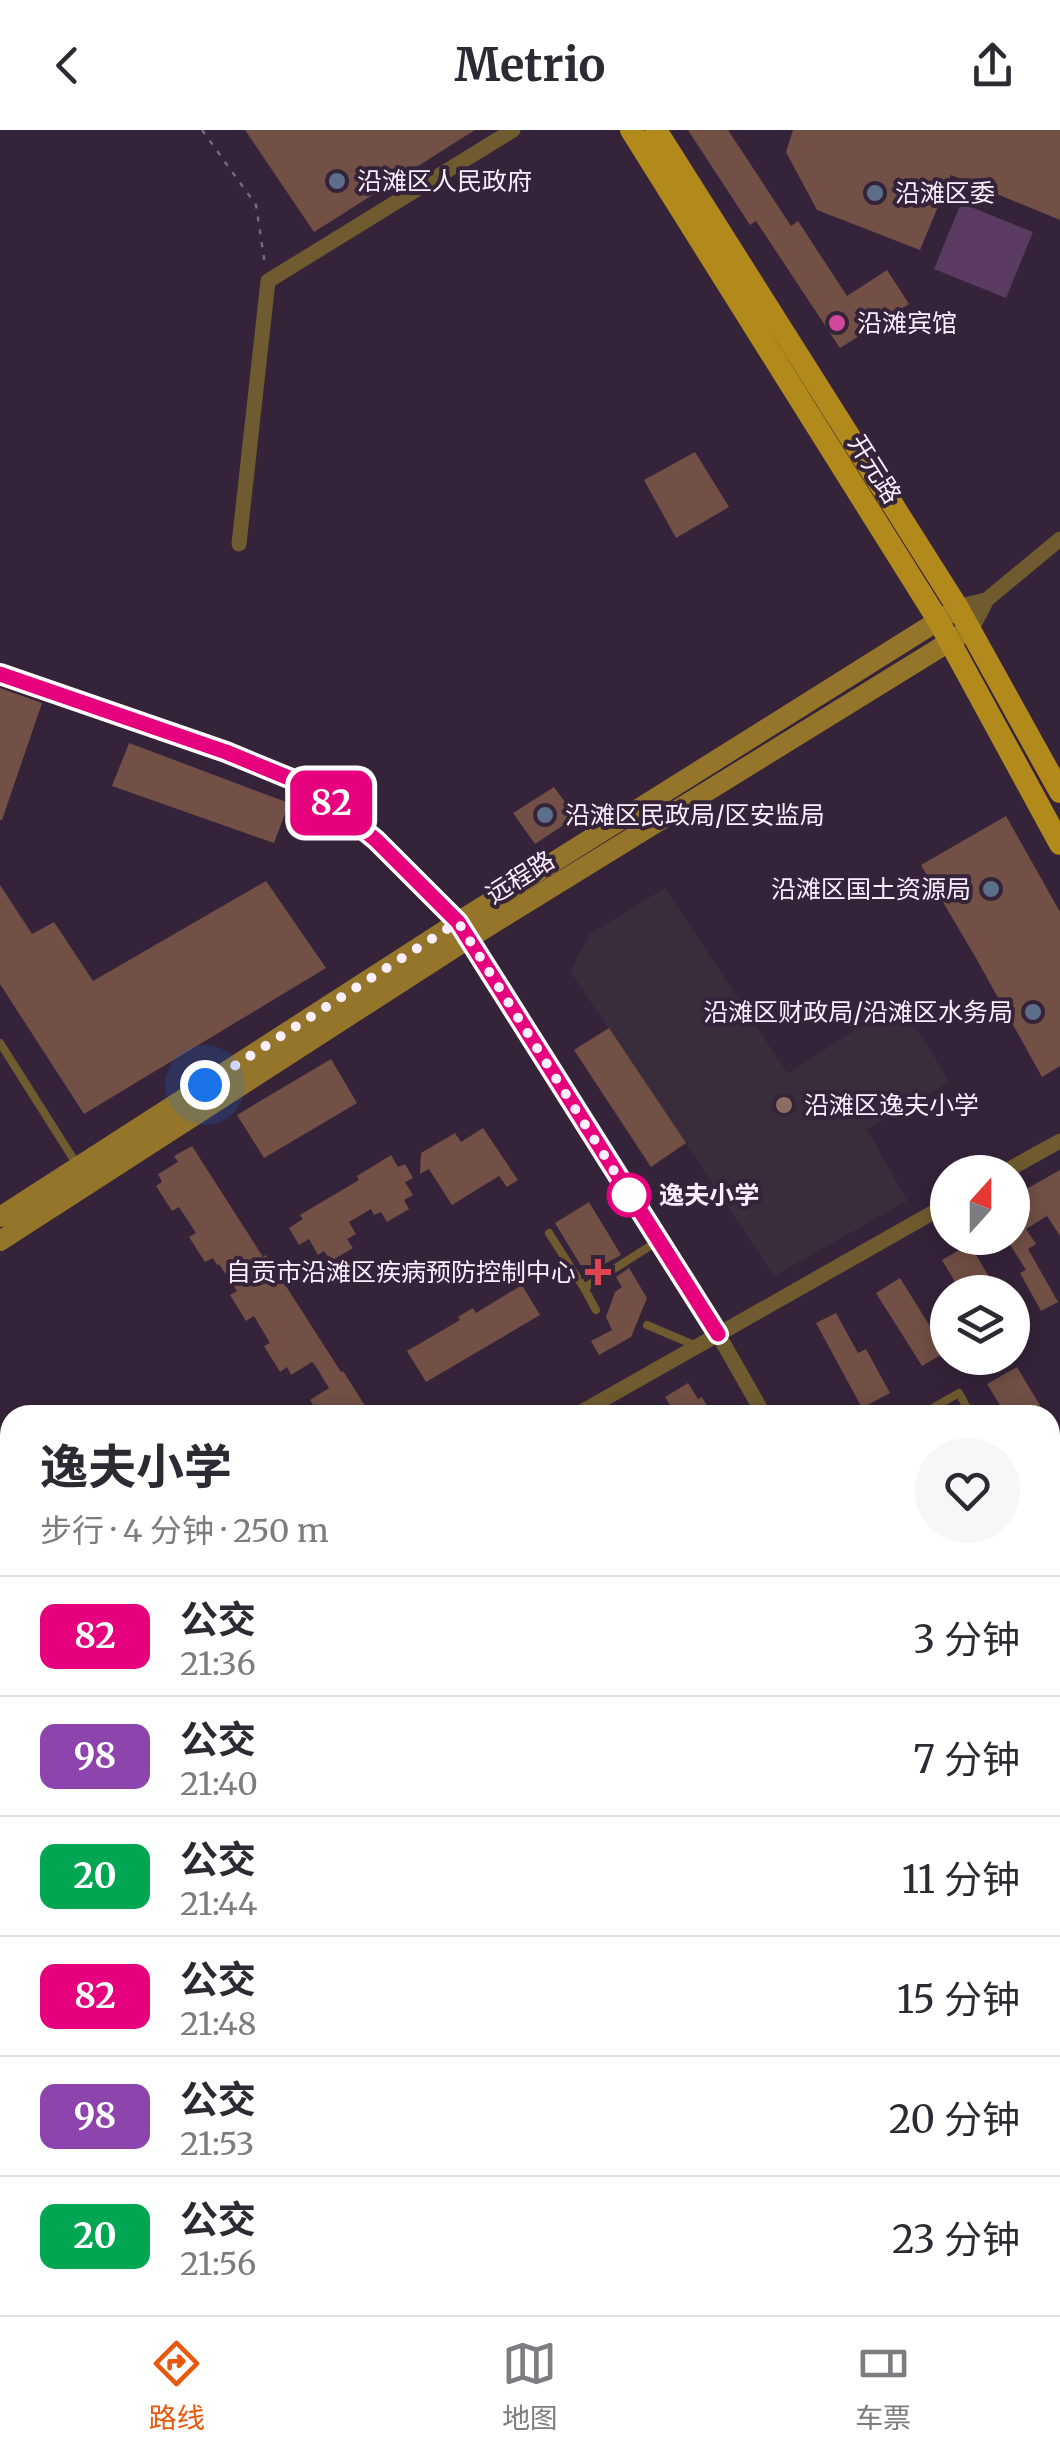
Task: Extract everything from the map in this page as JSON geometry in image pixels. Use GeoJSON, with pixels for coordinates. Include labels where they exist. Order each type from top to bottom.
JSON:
{"type":"FeatureCollection","features":[{"type":"Feature","properties":{"kind":"main road","name":"开元路"},"geometry":{"type":"LineString","coordinates":[[631,130],[948,614],[970,629],[1060,792]]}},
{"type":"Feature","properties":{"kind":"main road","name":"开元路"},"geometry":{"type":"LineString","coordinates":[[656,130],[948,614],[950,642],[1060,844]]}},
{"type":"Feature","properties":{"kind":"main road","name":"远程路"},"geometry":{"type":"LineString","coordinates":[[0,1241],[463,931],[948,614]]}},
{"type":"Feature","properties":{"kind":"main road","name":"远程路"},"geometry":{"type":"LineString","coordinates":[[0,1217],[463,931],[970,629]]}},
{"type":"Feature","properties":{"kind":"street"},"geometry":{"type":"LineString","coordinates":[[239,544],[268,281],[513,130]]}},
{"type":"Feature","properties":{"kind":"street"},"geometry":{"type":"LineString","coordinates":[[948,614],[984,602],[1060,539]]}},
{"type":"Feature","properties":{"kind":"street"},"geometry":{"type":"LineString","coordinates":[[970,629],[984,602]]}},
{"type":"Feature","properties":{"kind":"street"},"geometry":{"type":"LineString","coordinates":[[0,674],[226,752],[289,778],[326,799],[376,840],[463,931],[718,1334],[758,1405]]}},
{"type":"Feature","properties":{"kind":"street"},"geometry":{"type":"LineString","coordinates":[[1030,1158],[1060,1141]]}},
{"type":"Feature","properties":{"kind":"street"},"geometry":{"type":"LineString","coordinates":[[594,1405],[930,1214]]}},
{"type":"Feature","properties":{"kind":"lane"},"geometry":{"type":"LineString","coordinates":[[0,1043],[79,1166]]}},
{"type":"Feature","properties":{"kind":"lane"},"geometry":{"type":"LineString","coordinates":[[549,1233],[596,1310]]}},
{"type":"Feature","properties":{"kind":"lane"},"geometry":{"type":"LineString","coordinates":[[584,1288],[658,1241]]}},
{"type":"Feature","properties":{"kind":"lane"},"geometry":{"type":"LineString","coordinates":[[648,1326],[697,1346]]}},
{"type":"Feature","properties":{"kind":"lane"},"geometry":{"type":"LineString","coordinates":[[938,1405],[959,1393],[966,1405]]}},
{"type":"Feature","properties":{"kind":"path"},"geometry":{"type":"LineString","coordinates":[[202,130],[256,205],[268,281]]}},
{"type":"Feature","properties":{"kind":"shaded area"},"geometry":{"type":"Polygon","coordinates":[[[961,203],[1033,232],[1006,298],[934,269],[961,203]]]}},
{"type":"Feature","properties":{"kind":"shaded area","name":"沿滩区逸夫小学"},"geometry":{"type":"Polygon","coordinates":[[[665,888],[788,1074],[899,1001],[950,1082],[867,1129],[907,1201],[774,1276],[570,971],[590,934],[665,888]]]}},
{"type":"Feature","properties":{"kind":"building","name":"沿滩区人民政府"},"geometry":{"type":"Polygon","coordinates":[[[245,130],[475,130],[314,232],[245,130]]]}},
{"type":"Feature","properties":{"kind":"building"},"geometry":{"type":"Polygon","coordinates":[[[688,130],[728,130],[791,226],[798,221],[847,296],[887,270],[909,304],[840,348],[756,221],[750,225],[688,130]]]}},
{"type":"Feature","properties":{"kind":"building","name":"沿滩区委"},"geometry":{"type":"Polygon","coordinates":[[[793,130],[1060,130],[1060,220],[951,175],[920,250],[817,210],[786,152],[793,130]]]}},
{"type":"Feature","properties":{"kind":"building"},"geometry":{"type":"Polygon","coordinates":[[[695,452],[729,507],[676,538],[644,480],[695,452]]]}},
{"type":"Feature","properties":{"kind":"building"},"geometry":{"type":"Polygon","coordinates":[[[0,688],[42,703],[2,820],[0,820],[0,688]]]}},
{"type":"Feature","properties":{"kind":"building"},"geometry":{"type":"Polygon","coordinates":[[[129,743],[289,803],[274,843],[112,786],[129,743]]]}},
{"type":"Feature","properties":{"kind":"building","name":"沿滩区民政局/区安监局"},"geometry":{"type":"Polygon","coordinates":[[[554,787],[576,817],[535,844],[513,813],[554,787]]]}},
{"type":"Feature","properties":{"kind":"building"},"geometry":{"type":"Polygon","coordinates":[[[1006,816],[1060,912],[1060,1066],[1042,1077],[921,865],[1006,816]]]}},
{"type":"Feature","properties":{"kind":"building"},"geometry":{"type":"Polygon","coordinates":[[[266,881],[326,968],[84,1114],[0,984],[0,885],[32,934],[54,922],[93,981],[266,881]]]}},
{"type":"Feature","properties":{"kind":"building"},"geometry":{"type":"Polygon","coordinates":[[[609,1028],[686,1143],[651,1167],[574,1050],[609,1028]]]}},
{"type":"Feature","properties":{"kind":"building"},"geometry":{"type":"Polygon","coordinates":[[[331,1059],[357,1103],[264,1158],[237,1115],[331,1059]]]}},
{"type":"Feature","properties":{"kind":"building"},"geometry":{"type":"Polygon","coordinates":[[[483,1128],[518,1180],[507,1187],[499,1176],[452,1205],[429,1169],[420,1174],[421,1153],[455,1133],[461,1142],[483,1128]]]}},
{"type":"Feature","properties":{"kind":"building"},"geometry":{"type":"Polygon","coordinates":[[[192,1146],[365,1405],[313,1405],[310,1400],[329,1388],[312,1362],[291,1375],[287,1367],[280,1372],[264,1346],[270,1343],[254,1316],[246,1321],[230,1295],[237,1291],[219,1264],[213,1258],[205,1262],[189,1237],[196,1233],[179,1207],[172,1211],[156,1186],[162,1182],[158,1174],[178,1162],[174,1156],[192,1146]]]}},
{"type":"Feature","properties":{"kind":"building"},"geometry":{"type":"Polygon","coordinates":[[[391,1155],[398,1167],[405,1164],[413,1178],[405,1182],[413,1195],[404,1200],[409,1209],[387,1222],[381,1212],[374,1215],[371,1209],[349,1222],[356,1234],[347,1239],[353,1248],[331,1261],[324,1251],[318,1255],[309,1239],[299,1245],[289,1228],[303,1219],[300,1215],[359,1180],[357,1176],[391,1155]]]}},
{"type":"Feature","properties":{"kind":"building"},"geometry":{"type":"Polygon","coordinates":[[[1060,1170],[1060,1236],[1047,1216],[1030,1227],[1030,1187],[1060,1170]]]}},
{"type":"Feature","properties":{"kind":"building"},"geometry":{"type":"Polygon","coordinates":[[[589,1202],[621,1255],[586,1274],[555,1223],[589,1202]]]}},
{"type":"Feature","properties":{"kind":"building"},"geometry":{"type":"Polygon","coordinates":[[[1030,1253],[1058,1302],[1041,1311],[1030,1291],[1030,1275],[1020,1273],[1026,1270],[1017,1255],[1030,1253]]]}},
{"type":"Feature","properties":{"kind":"building"},"geometry":{"type":"Polygon","coordinates":[[[951,1255],[976,1255],[988,1275],[951,1275],[942,1260],[951,1255]]]}},
{"type":"Feature","properties":{"kind":"building"},"geometry":{"type":"Polygon","coordinates":[[[629,1268],[647,1298],[631,1337],[599,1355],[591,1341],[612,1330],[606,1317],[615,1292],[622,1287],[616,1277],[629,1268]]]}},
{"type":"Feature","properties":{"kind":"building"},"geometry":{"type":"Polygon","coordinates":[[[900,1278],[930,1326],[930,1361],[922,1366],[876,1293],[900,1278]]]}},
{"type":"Feature","properties":{"kind":"building"},"geometry":{"type":"Polygon","coordinates":[[[522,1285],[540,1315],[426,1382],[407,1351],[473,1308],[476,1313],[522,1285]]]}},
{"type":"Feature","properties":{"kind":"building"},"geometry":{"type":"Polygon","coordinates":[[[836,1313],[858,1353],[866,1349],[890,1393],[860,1405],[816,1323],[836,1313]]]}},
{"type":"Feature","properties":{"kind":"building"},"geometry":{"type":"Polygon","coordinates":[[[1003,1375],[1022,1375],[1040,1405],[1000,1405],[987,1384],[1003,1375]]]}},
{"type":"Feature","properties":{"kind":"building"},"geometry":{"type":"Polygon","coordinates":[[[688,1383],[706,1405],[670,1405],[665,1397],[688,1383]]]}},
{"type":"Feature","properties":{"kind":"bus line","name":"82"},"geometry":{"type":"LineString","coordinates":[[0,674],[226,752],[289,778],[326,799],[376,840],[458,922],[718,1334]]}},
{"type":"Feature","properties":{"kind":"place","name":"沿滩区人民政府"},"geometry":{"type":"Point","coordinates":[337,181]}},
{"type":"Feature","properties":{"kind":"place","name":"沿滩区委"},"geometry":{"type":"Point","coordinates":[875,193]}},
{"type":"Feature","properties":{"kind":"place","name":"沿滩宾馆"},"geometry":{"type":"Point","coordinates":[837,323]}},
{"type":"Feature","properties":{"kind":"place","name":"沿滩区民政局/区安监局"},"geometry":{"type":"Point","coordinates":[545,815]}},
{"type":"Feature","properties":{"kind":"place","name":"沿滩区国土资源局"},"geometry":{"type":"Point","coordinates":[991,889]}},
{"type":"Feature","properties":{"kind":"place","name":"沿滩区财政局/沿滩区水务局"},"geometry":{"type":"Point","coordinates":[1033,1012]}},
{"type":"Feature","properties":{"kind":"place","name":"沿滩区逸夫小学"},"geometry":{"type":"Point","coordinates":[784,1105]}},
{"type":"Feature","properties":{"kind":"place","name":"逸夫小学"},"geometry":{"type":"Point","coordinates":[629,1195]}},
{"type":"Feature","properties":{"kind":"place","name":"自贡市沿滩区疾病预防控制中心"},"geometry":{"type":"Point","coordinates":[598,1272]}},
{"type":"Feature","properties":{"kind":"route"},"geometry":{"type":"LineString","coordinates":[[205,1085],[458,922],[629,1195]]}}]}
